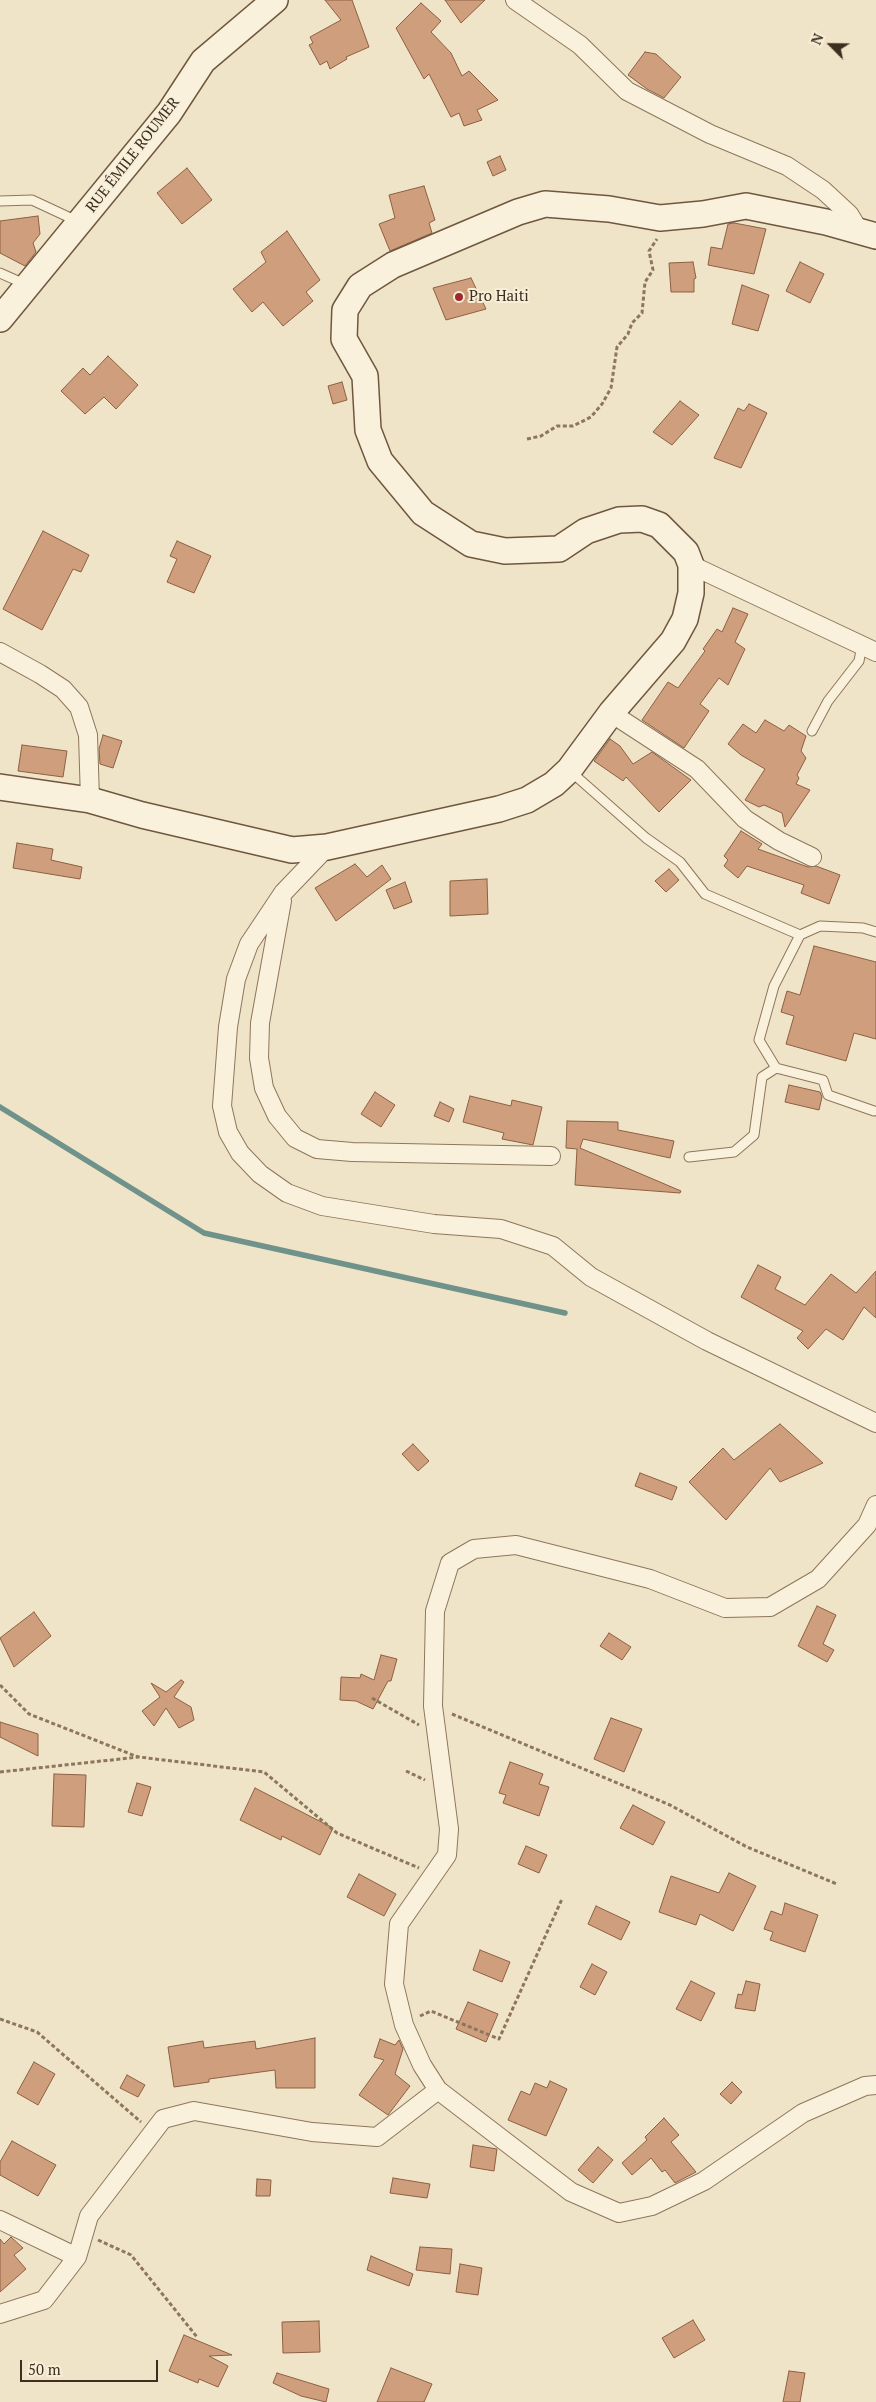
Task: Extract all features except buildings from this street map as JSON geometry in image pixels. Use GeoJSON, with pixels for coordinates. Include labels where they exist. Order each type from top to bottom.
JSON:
{"type":"FeatureCollection","features":[{"type":"Feature","properties":{"kind":"street","name":"RUE ÉMILE ROUMER"},"geometry":{"type":"LineString","coordinates":[[0,319],[29,286],[168,113],[202,61],[275,0]]}},
{"type":"Feature","properties":{"kind":"street"},"geometry":{"type":"LineString","coordinates":[[515,0],[580,45],[627,91],[710,134],[787,166],[823,190],[868,234]]}},
{"type":"Feature","properties":{"kind":"street"},"geometry":{"type":"LineString","coordinates":[[0,787],[90,800],[142,815],[292,850],[328,846],[499,809],[527,800],[554,784],[569,770],[611,713],[673,642],[685,619],[691,593],[691,565],[686,552],[659,525],[642,519],[619,520],[586,531],[559,549],[505,551],[471,544],[423,513],[380,461],[368,430],[364,376],[344,339],[345,310],[360,286],[392,265],[518,212],[545,204],[609,208],[660,218],[746,206],[868,234]]}},
{"type":"Feature","properties":{"kind":"street"},"geometry":{"type":"LineString","coordinates":[[691,565],[869,649]]}},
{"type":"Feature","properties":{"kind":"street"},"geometry":{"type":"LineString","coordinates":[[0,652],[63,689],[79,707],[88,735],[90,800]]}},
{"type":"Feature","properties":{"kind":"street"},"geometry":{"type":"LineString","coordinates":[[611,713],[697,769],[745,819],[779,841],[812,857]]}},
{"type":"Feature","properties":{"kind":"street"},"geometry":{"type":"LineString","coordinates":[[328,846],[283,893],[249,944],[236,979],[224,1074],[222,1106],[228,1132],[240,1153],[260,1174],[287,1193],[322,1206],[434,1224],[501,1229],[553,1246],[591,1277],[706,1342],[876,1423]]}},
{"type":"Feature","properties":{"kind":"street"},"geometry":{"type":"LineString","coordinates":[[283,893],[260,1022],[259,1058],[264,1088],[274,1109],[295,1138],[317,1149],[352,1152],[551,1156]]}},
{"type":"Feature","properties":{"kind":"street"},"geometry":{"type":"LineString","coordinates":[[876,1505],[871,1528],[818,1579],[770,1607],[725,1608],[650,1578],[516,1545],[474,1549],[450,1563],[435,1611],[433,1706],[449,1829],[447,1855],[399,1924],[394,1984],[404,2025],[422,2065],[438,2090],[571,2192],[619,2213],[652,2206],[704,2181],[803,2113],[865,2086],[876,2085]]}},
{"type":"Feature","properties":{"kind":"street"},"geometry":{"type":"LineString","coordinates":[[0,2314],[44,2300],[77,2257],[89,2216],[163,2119],[194,2111],[312,2132],[376,2137],[438,2090]]}},
{"type":"Feature","properties":{"kind":"street"},"geometry":{"type":"LineString","coordinates":[[0,2220],[77,2257]]}},
{"type":"Feature","properties":{"kind":"lane"},"geometry":{"type":"LineString","coordinates":[[0,201],[32,200],[80,222]]}},
{"type":"Feature","properties":{"kind":"lane"},"geometry":{"type":"LineString","coordinates":[[0,273],[29,286]]}},
{"type":"Feature","properties":{"kind":"lane"},"geometry":{"type":"LineString","coordinates":[[812,731],[828,701],[869,649]]}},
{"type":"Feature","properties":{"kind":"lane"},"geometry":{"type":"LineString","coordinates":[[569,770],[646,838],[680,862],[705,894],[800,936]]}},
{"type":"Feature","properties":{"kind":"lane"},"geometry":{"type":"LineString","coordinates":[[874,1111],[828,1095],[823,1080],[776,1068],[759,1040],[774,986],[800,936],[820,926],[863,928],[876,932]]}},
{"type":"Feature","properties":{"kind":"lane"},"geometry":{"type":"LineString","coordinates":[[689,1157],[734,1152],[754,1135],[762,1078],[776,1068]]}},
{"type":"Feature","properties":{"kind":"path"},"geometry":{"type":"LineString","coordinates":[[527,439],[541,436],[557,426],[573,426],[591,417],[602,404],[611,388],[617,347],[628,334],[632,323],[642,313],[645,282],[653,270],[649,251],[673,217]]}},
{"type":"Feature","properties":{"kind":"path"},"geometry":{"type":"LineString","coordinates":[[0,1685],[30,1714],[139,1757]]}},
{"type":"Feature","properties":{"kind":"path"},"geometry":{"type":"LineString","coordinates":[[372,1698],[437,1736]]}},
{"type":"Feature","properties":{"kind":"path"},"geometry":{"type":"LineString","coordinates":[[433,1706],[670,1805],[747,1848],[837,1884]]}},
{"type":"Feature","properties":{"kind":"path"},"geometry":{"type":"LineString","coordinates":[[0,1772],[139,1757],[264,1772],[337,1833],[433,1874]]}},
{"type":"Feature","properties":{"kind":"path"},"geometry":{"type":"LineString","coordinates":[[404,2025],[431,2010],[498,2039],[562,1898]]}},
{"type":"Feature","properties":{"kind":"path"},"geometry":{"type":"LineString","coordinates":[[0,2019],[38,2032],[153,2133]]}},
{"type":"Feature","properties":{"kind":"path"},"geometry":{"type":"LineString","coordinates":[[84,2234],[131,2255],[197,2337]]}},
{"type":"Feature","properties":{"kind":"waterway"},"geometry":{"type":"LineString","coordinates":[[0,1107],[204,1233],[565,1313]]}},
{"type":"Feature","properties":{"kind":"place","name":"Pro Haiti"},"geometry":{"type":"Point","coordinates":[459,297]}}]}
